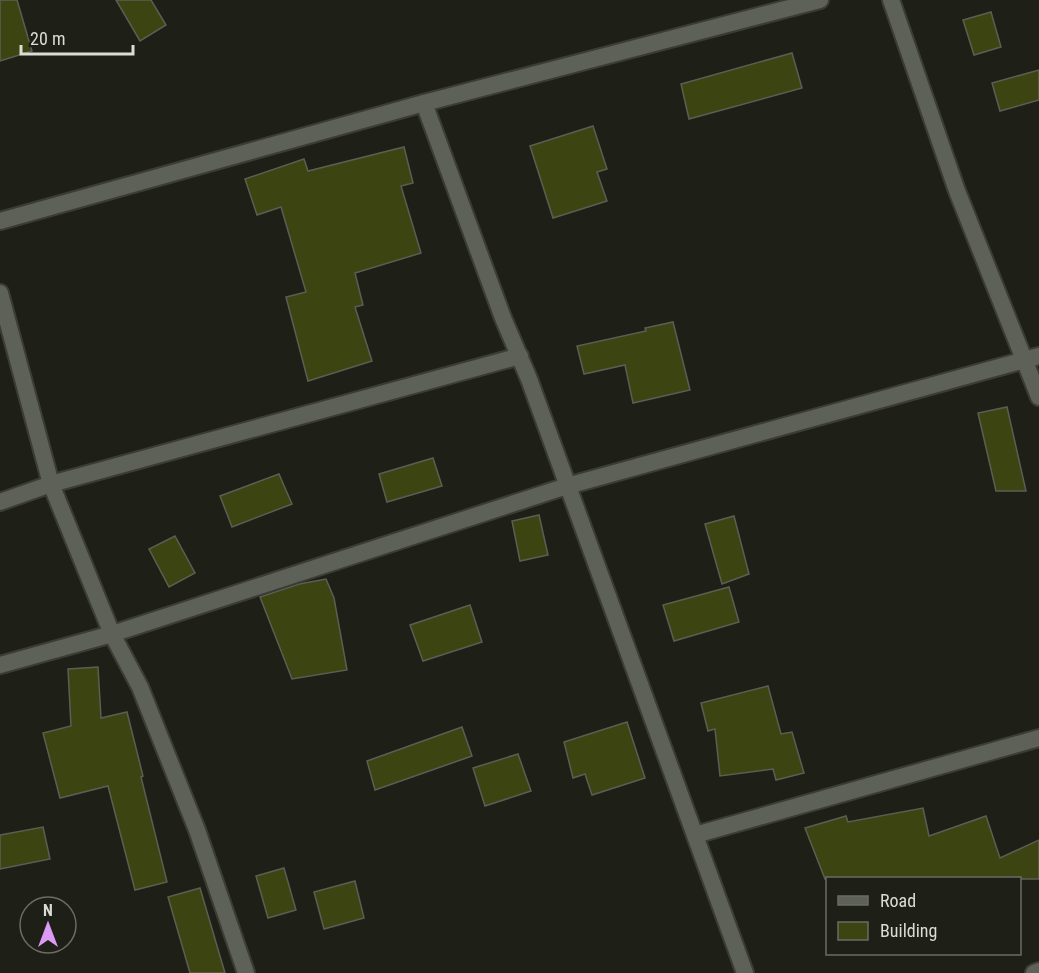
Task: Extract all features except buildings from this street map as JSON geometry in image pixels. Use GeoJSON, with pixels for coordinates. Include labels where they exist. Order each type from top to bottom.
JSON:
{"type":"FeatureCollection","features":[{"type":"Feature","properties":{"kind":"street"},"geometry":{"type":"LineString","coordinates":[[0,221],[424,103],[820,0]]}},
{"type":"Feature","properties":{"kind":"street"},"geometry":{"type":"LineString","coordinates":[[891,0],[957,191],[1032,358],[1039,397]]}},
{"type":"Feature","properties":{"kind":"street"},"geometry":{"type":"LineString","coordinates":[[424,103],[520,356],[745,973]]}},
{"type":"Feature","properties":{"kind":"street"},"geometry":{"type":"LineString","coordinates":[[0,293],[51,484],[112,634],[140,687],[197,830],[246,973]]}},
{"type":"Feature","properties":{"kind":"street"},"geometry":{"type":"LineString","coordinates":[[0,502],[51,484],[520,356]]}},
{"type":"Feature","properties":{"kind":"street"},"geometry":{"type":"LineString","coordinates":[[0,665],[112,634],[567,486],[1032,358]]}},
{"type":"Feature","properties":{"kind":"street"},"geometry":{"type":"LineString","coordinates":[[695,835],[1039,738]]}},
{"type":"Feature","properties":{"kind":"street"},"geometry":{"type":"LineString","coordinates":[[1034,973],[1039,971]]}}]}
